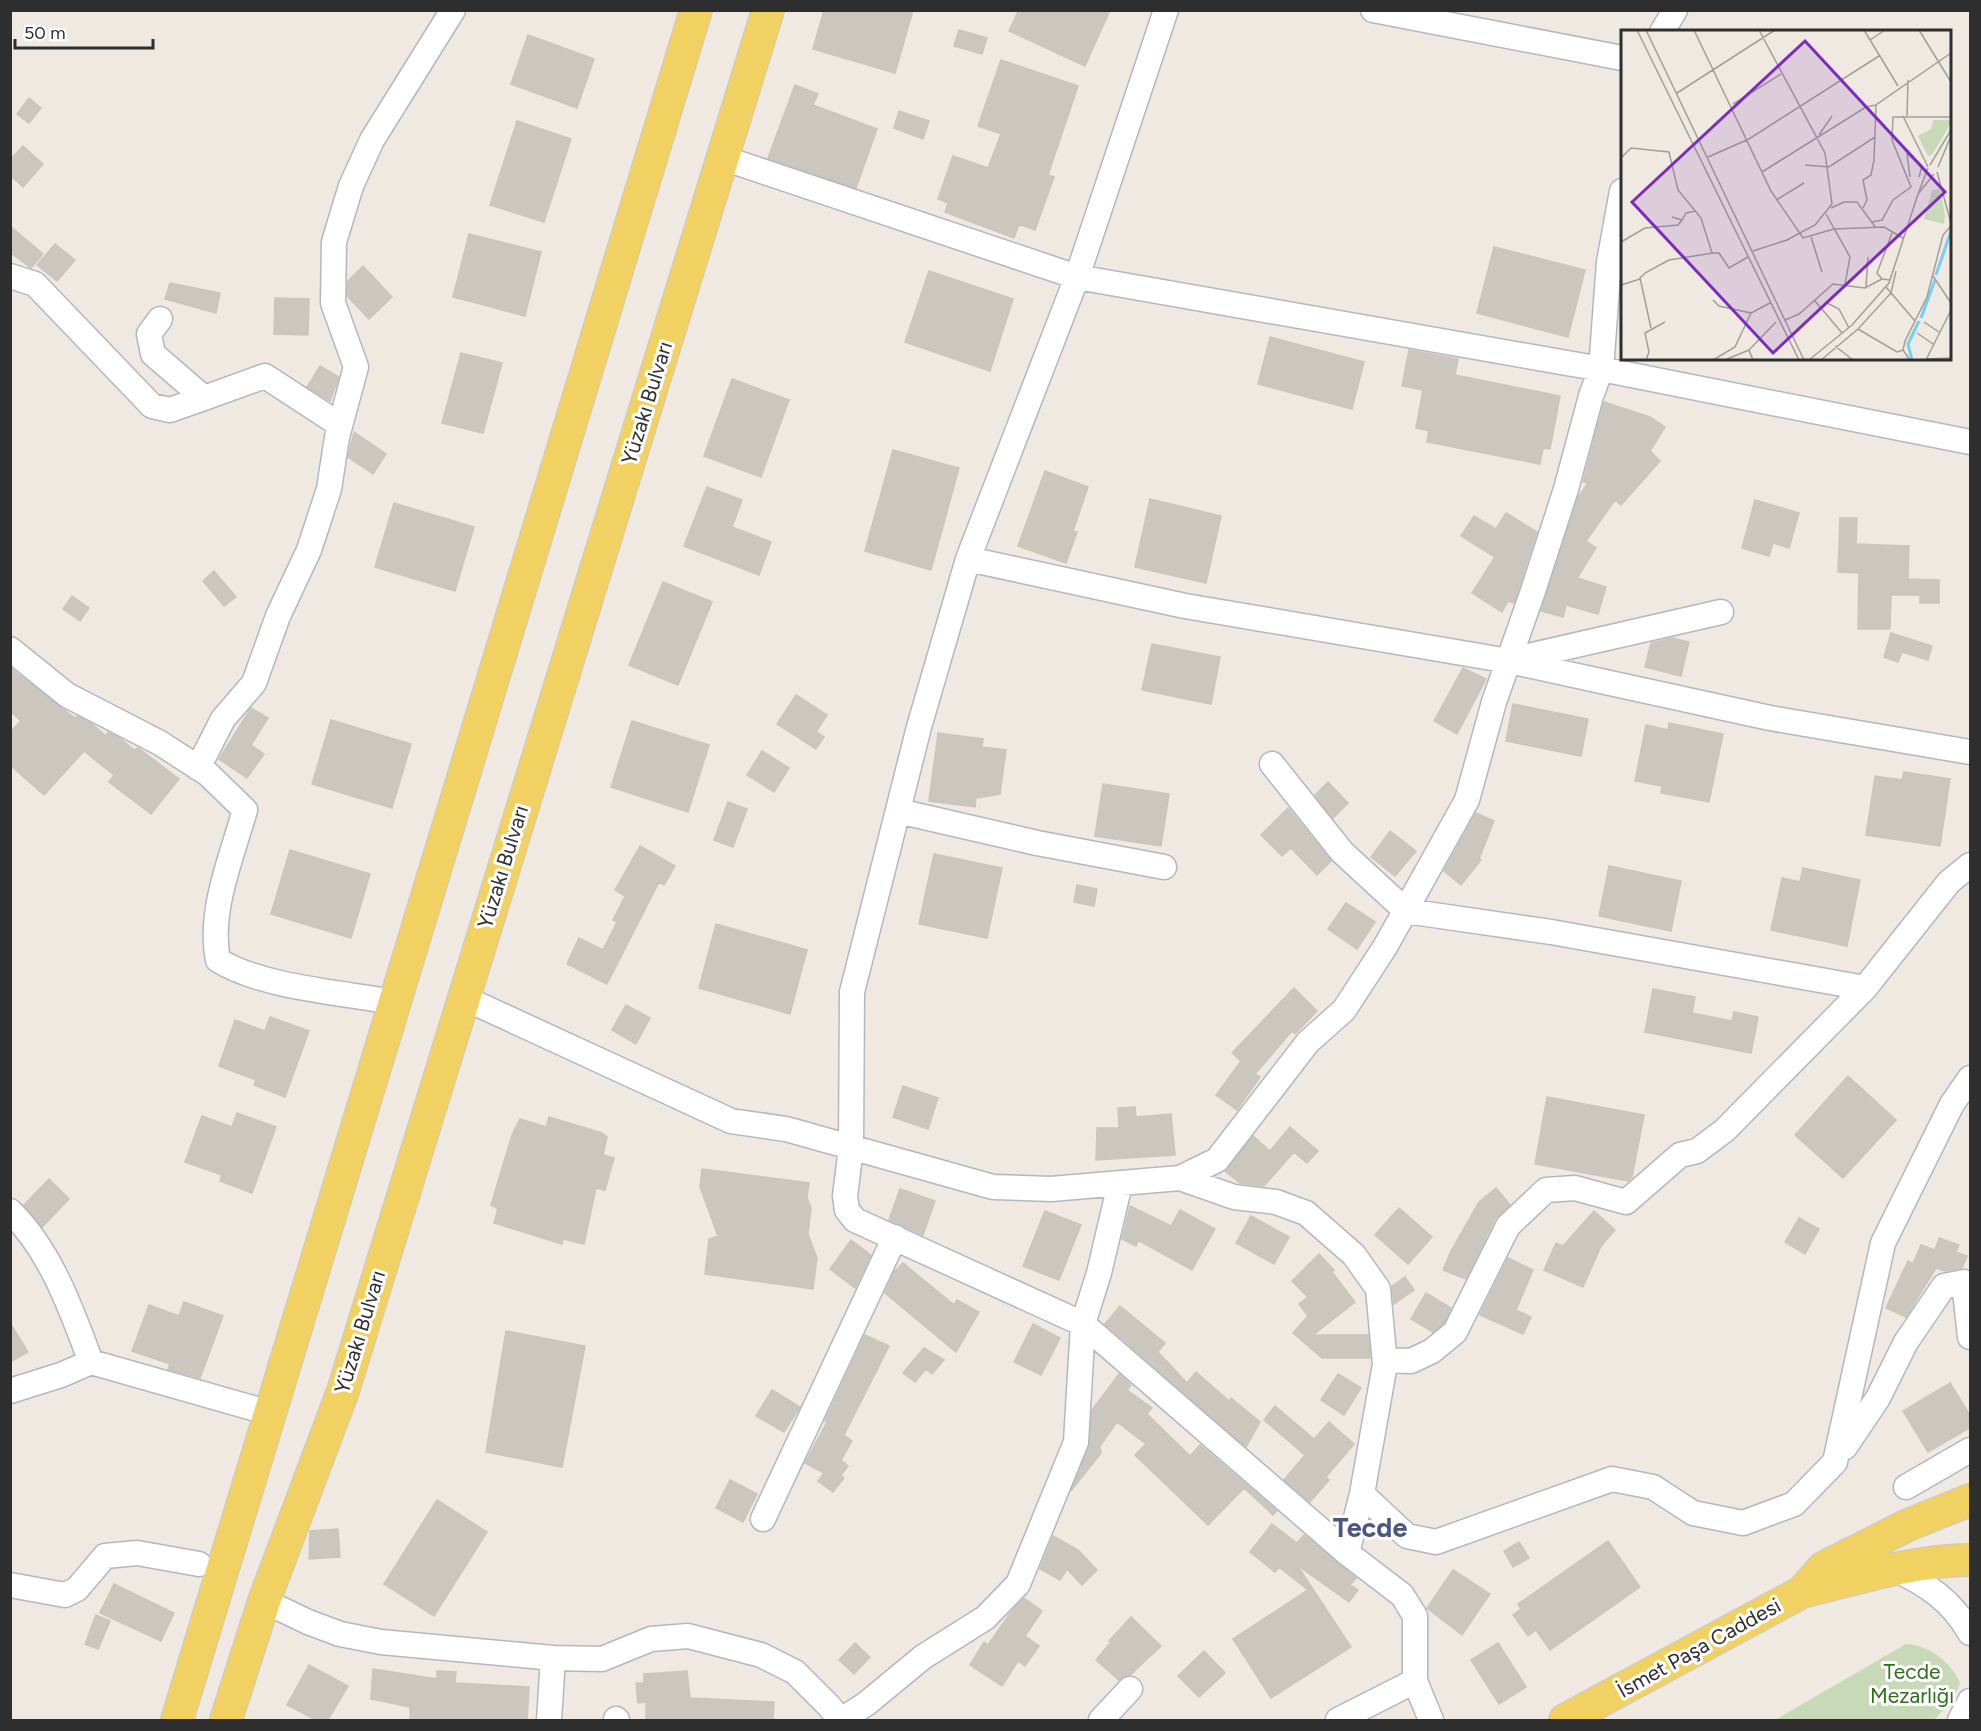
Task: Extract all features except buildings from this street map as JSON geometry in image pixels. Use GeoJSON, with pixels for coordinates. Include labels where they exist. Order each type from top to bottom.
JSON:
{"type":"FeatureCollection","features":[{"type":"Feature","properties":{"kind":"main road"},"geometry":{"type":"LineString","coordinates":[[177,1720],[696,10]]}},
{"type":"Feature","properties":{"kind":"main road","name":"Yüzakı Bulvarı"},"geometry":{"type":"LineString","coordinates":[[226,1720],[264,1601],[343,1391],[462,997],[768,10]]}},
{"type":"Feature","properties":{"kind":"main road"},"geometry":{"type":"LineString","coordinates":[[1802,1592],[1823,1568],[1908,1525],[1971,1500]]}},
{"type":"Feature","properties":{"kind":"main road"},"geometry":{"type":"LineString","coordinates":[[1802,1592],[1894,1569],[1947,1560],[1971,1560]]}},
{"type":"Feature","properties":{"kind":"main road","name":"İsmet Paşa Caddesi"},"geometry":{"type":"LineString","coordinates":[[1565,1720],[1802,1592]]}},
{"type":"Feature","properties":{"kind":"street"},"geometry":{"type":"LineString","coordinates":[[198,768],[223,719],[254,683],[278,616],[312,540],[329,489],[340,425],[356,367],[333,303],[334,242],[351,186],[372,140],[453,10]]}},
{"type":"Feature","properties":{"kind":"street"},"geometry":{"type":"LineString","coordinates":[[1166,10],[1077,277],[968,559],[919,727],[852,992],[851,1148],[845,1196],[847,1210],[855,1220],[1083,1324],[1347,1553],[1402,1595],[1415,1616],[1415,1681],[1431,1720]]}},
{"type":"Feature","properties":{"kind":"street"},"geometry":{"type":"LineString","coordinates":[[1373,10],[1621,58]]}},
{"type":"Feature","properties":{"kind":"street"},"geometry":{"type":"LineString","coordinates":[[1663,30],[1675,10]]}},
{"type":"Feature","properties":{"kind":"street"},"geometry":{"type":"LineString","coordinates":[[723,158],[1077,277],[1601,369],[1971,442]]}},
{"type":"Feature","properties":{"kind":"street"},"geometry":{"type":"LineString","coordinates":[[462,997],[732,1121],[786,1129],[993,1188],[1051,1189],[1180,1178],[1217,1160],[1308,1042],[1344,1010],[1406,910],[1467,800],[1494,702],[1566,489],[1590,396],[1601,369],[1609,262],[1621,201]]}},
{"type":"Feature","properties":{"kind":"street"},"geometry":{"type":"LineString","coordinates":[[10,276],[35,284],[152,406],[170,410],[265,376],[340,425]]}},
{"type":"Feature","properties":{"kind":"street"},"geometry":{"type":"LineString","coordinates":[[160,319],[149,334],[153,354],[204,398]]}},
{"type":"Feature","properties":{"kind":"street"},"geometry":{"type":"LineString","coordinates":[[968,559],[1185,606],[1509,660],[1770,718],[1971,752]]}},
{"type":"Feature","properties":{"kind":"street"},"geometry":{"type":"LineString","coordinates":[[1509,660],[1720,612]]}},
{"type":"Feature","properties":{"kind":"street"},"geometry":{"type":"LineString","coordinates":[[10,649],[67,695],[160,742],[198,768],[245,810],[225,882],[214,940],[218,960],[234,970],[278,981],[394,1002]]}},
{"type":"Feature","properties":{"kind":"street"},"geometry":{"type":"LineString","coordinates":[[1272,764],[1342,852],[1406,910],[1551,932],[1865,988]]}},
{"type":"Feature","properties":{"kind":"street"},"geometry":{"type":"LineString","coordinates":[[898,811],[1036,843],[1164,867]]}},
{"type":"Feature","properties":{"kind":"street"},"geometry":{"type":"LineString","coordinates":[[1385,1360],[1411,1361],[1432,1351],[1455,1332],[1508,1226],[1546,1190],[1575,1188],[1626,1202],[1680,1155],[1697,1152],[1725,1130],[1865,988],[1949,882],[1971,865]]}},
{"type":"Feature","properties":{"kind":"street"},"geometry":{"type":"LineString","coordinates":[[1835,1462],[1883,1243],[1952,1104],[1971,1078]]}},
{"type":"Feature","properties":{"kind":"street"},"geometry":{"type":"LineString","coordinates":[[1180,1178],[1234,1197],[1276,1202],[1306,1213],[1354,1255],[1378,1289],[1385,1360],[1362,1494],[1347,1553]]}},
{"type":"Feature","properties":{"kind":"street"},"geometry":{"type":"LineString","coordinates":[[264,1601],[340,1634],[381,1642],[553,1658],[602,1659],[651,1639],[688,1636],[761,1655],[795,1672],[830,1706],[840,1720],[866,1704],[923,1657],[985,1618],[1018,1584],[1076,1442],[1083,1324],[1099,1273],[1119,1184]]}},
{"type":"Feature","properties":{"kind":"street"},"geometry":{"type":"LineString","coordinates":[[10,1211],[27,1227],[66,1297],[91,1362]]}},
{"type":"Feature","properties":{"kind":"street"},"geometry":{"type":"LineString","coordinates":[[762,1519],[895,1237]]}},
{"type":"Feature","properties":{"kind":"street"},"geometry":{"type":"LineString","coordinates":[[1362,1494],[1407,1536],[1436,1542],[1473,1531],[1612,1479],[1653,1487],[1693,1513],[1743,1522],[1794,1504],[1835,1462],[1878,1398],[1906,1342],[1944,1286],[1964,1282],[1971,1337]]}},
{"type":"Feature","properties":{"kind":"street"},"geometry":{"type":"LineString","coordinates":[[10,1390],[61,1375],[91,1362],[270,1413]]}},
{"type":"Feature","properties":{"kind":"street"},"geometry":{"type":"LineString","coordinates":[[1906,1487],[1971,1450]]}},
{"type":"Feature","properties":{"kind":"street"},"geometry":{"type":"LineString","coordinates":[[10,1585],[65,1595],[77,1589],[105,1556],[137,1554],[199,1564]]}},
{"type":"Feature","properties":{"kind":"street"},"geometry":{"type":"LineString","coordinates":[[1894,1569],[1924,1582],[1946,1600],[1971,1633]]}},
{"type":"Feature","properties":{"kind":"street"},"geometry":{"type":"LineString","coordinates":[[549,1720],[553,1658]]}},
{"type":"Feature","properties":{"kind":"street"},"geometry":{"type":"LineString","coordinates":[[1338,1720],[1415,1681]]}},
{"type":"Feature","properties":{"kind":"street"},"geometry":{"type":"LineString","coordinates":[[1101,1720],[1130,1689]]}},
{"type":"Feature","properties":{"kind":"street"},"geometry":{"type":"LineString","coordinates":[[1960,1720],[1971,1701]]}},
{"type":"Feature","properties":{"kind":"green space","name":"Tecde Mezarlığı"},"geometry":{"type":"Polygon","coordinates":[[[1906,1644],[1931,1651],[1938,1656],[1951,1668],[1960,1683],[1953,1700],[1934,1720],[1775,1720],[1906,1644]]]}},
{"type":"Feature","properties":{"kind":"district","name":"Tecde"},"geometry":{"type":"Point","coordinates":[1370,1528]}}]}
